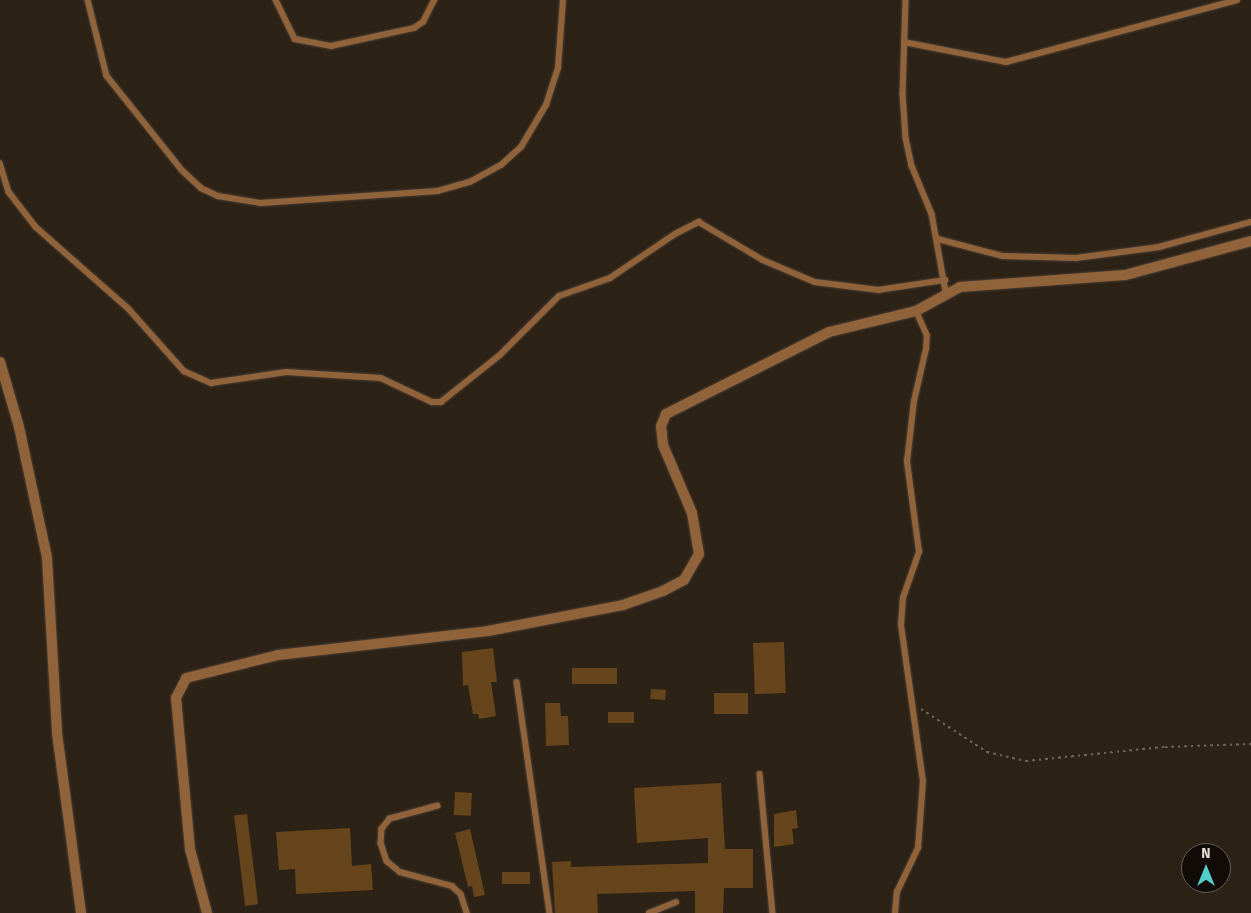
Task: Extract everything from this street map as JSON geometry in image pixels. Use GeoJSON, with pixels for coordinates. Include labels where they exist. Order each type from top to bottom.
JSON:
{"type":"FeatureCollection","features":[{"type":"Feature","properties":{"kind":"street"},"geometry":{"type":"LineString","coordinates":[[207,913],[190,849],[176,698],[186,678],[278,656],[488,631],[623,605],[663,591],[684,580],[699,554],[692,513],[663,445],[661,426],[666,414],[829,332],[916,311],[946,292],[1009,281],[1125,275],[1251,241]]}},
{"type":"Feature","properties":{"kind":"street"},"geometry":{"type":"LineString","coordinates":[[0,362],[22,436],[47,558],[57,733],[81,913]]}},
{"type":"Feature","properties":{"kind":"lane"},"geometry":{"type":"LineString","coordinates":[[88,0],[107,76],[182,170],[201,188],[218,196],[261,203],[438,191],[470,182],[501,165],[520,147],[546,105],[558,68],[563,0]]}},
{"type":"Feature","properties":{"kind":"lane"},"geometry":{"type":"LineString","coordinates":[[276,0],[295,38],[332,46],[414,28],[423,22],[434,0]]}},
{"type":"Feature","properties":{"kind":"lane"},"geometry":{"type":"LineString","coordinates":[[906,0],[904,42],[906,138],[938,238],[946,292]]}},
{"type":"Feature","properties":{"kind":"lane"},"geometry":{"type":"LineString","coordinates":[[904,42],[1006,62],[1237,0]]}},
{"type":"Feature","properties":{"kind":"lane"},"geometry":{"type":"LineString","coordinates":[[0,164],[9,192],[36,227],[129,309],[184,371],[211,383],[286,372],[381,378],[432,402],[441,402],[500,355],[559,296],[610,278],[675,234],[699,222],[763,260],[815,282],[878,290],[945,280]]}},
{"type":"Feature","properties":{"kind":"lane"},"geometry":{"type":"LineString","coordinates":[[938,238],[1003,256],[1076,258],[1159,247],[1251,222]]}},
{"type":"Feature","properties":{"kind":"lane"},"geometry":{"type":"LineString","coordinates":[[895,913],[897,892],[918,848],[922,790],[903,660],[903,598],[919,552],[908,462],[908,433],[927,336],[916,311]]}},
{"type":"Feature","properties":{"kind":"lane"},"geometry":{"type":"LineString","coordinates":[[517,682],[550,913]]}},
{"type":"Feature","properties":{"kind":"lane"},"geometry":{"type":"LineString","coordinates":[[760,774],[773,913]]}},
{"type":"Feature","properties":{"kind":"lane"},"geometry":{"type":"LineString","coordinates":[[438,806],[390,819],[382,829],[381,842],[387,861],[400,872],[452,886],[461,894],[467,913]]}},
{"type":"Feature","properties":{"kind":"lane"},"geometry":{"type":"LineString","coordinates":[[649,913],[676,902]]}},
{"type":"Feature","properties":{"kind":"path"},"geometry":{"type":"LineString","coordinates":[[910,700],[940,724],[987,752],[1026,761],[1165,747],[1251,744]]}},
{"type":"Feature","properties":{"kind":"building"},"geometry":{"type":"Polygon","coordinates":[[[784,642],[786,693],[755,694],[753,643],[784,642]]]}},
{"type":"Feature","properties":{"kind":"building"},"geometry":{"type":"Polygon","coordinates":[[[493,648],[497,682],[491,682],[496,716],[479,719],[478,714],[473,714],[468,685],[463,686],[462,652],[493,648]]]}},
{"type":"Feature","properties":{"kind":"building"},"geometry":{"type":"Polygon","coordinates":[[[572,668],[617,668],[617,684],[572,684],[572,668]]]}},
{"type":"Feature","properties":{"kind":"building"},"geometry":{"type":"Polygon","coordinates":[[[651,689],[666,690],[665,700],[650,699],[651,689]]]}},
{"type":"Feature","properties":{"kind":"building"},"geometry":{"type":"Polygon","coordinates":[[[714,693],[748,693],[748,714],[714,714],[714,693]]]}},
{"type":"Feature","properties":{"kind":"building"},"geometry":{"type":"Polygon","coordinates":[[[545,703],[560,703],[561,716],[568,716],[569,745],[546,746],[545,703]]]}},
{"type":"Feature","properties":{"kind":"building"},"geometry":{"type":"Polygon","coordinates":[[[608,712],[634,712],[634,723],[608,723],[608,712]]]}},
{"type":"Feature","properties":{"kind":"building"},"geometry":{"type":"Polygon","coordinates":[[[721,783],[725,849],[753,849],[753,888],[724,888],[723,913],[695,913],[695,891],[597,894],[598,913],[555,913],[552,862],[571,861],[571,867],[708,863],[708,838],[637,843],[634,788],[721,783]]]}},
{"type":"Feature","properties":{"kind":"building"},"geometry":{"type":"Polygon","coordinates":[[[455,792],[472,793],[471,816],[454,815],[455,792]]]}},
{"type":"Feature","properties":{"kind":"building"},"geometry":{"type":"Polygon","coordinates":[[[796,810],[798,828],[792,829],[794,844],[774,847],[774,814],[796,810]]]}},
{"type":"Feature","properties":{"kind":"building"},"geometry":{"type":"Polygon","coordinates":[[[247,814],[258,904],[245,906],[234,816],[247,814]]]}},
{"type":"Feature","properties":{"kind":"building"},"geometry":{"type":"Polygon","coordinates":[[[350,828],[352,866],[371,864],[373,890],[296,894],[295,869],[279,870],[276,832],[350,828]]]}},
{"type":"Feature","properties":{"kind":"building"},"geometry":{"type":"Polygon","coordinates":[[[470,829],[485,895],[474,897],[472,886],[468,887],[455,833],[470,829]]]}},
{"type":"Feature","properties":{"kind":"building"},"geometry":{"type":"Polygon","coordinates":[[[502,872],[530,872],[530,884],[502,884],[502,872]]]}}]}
